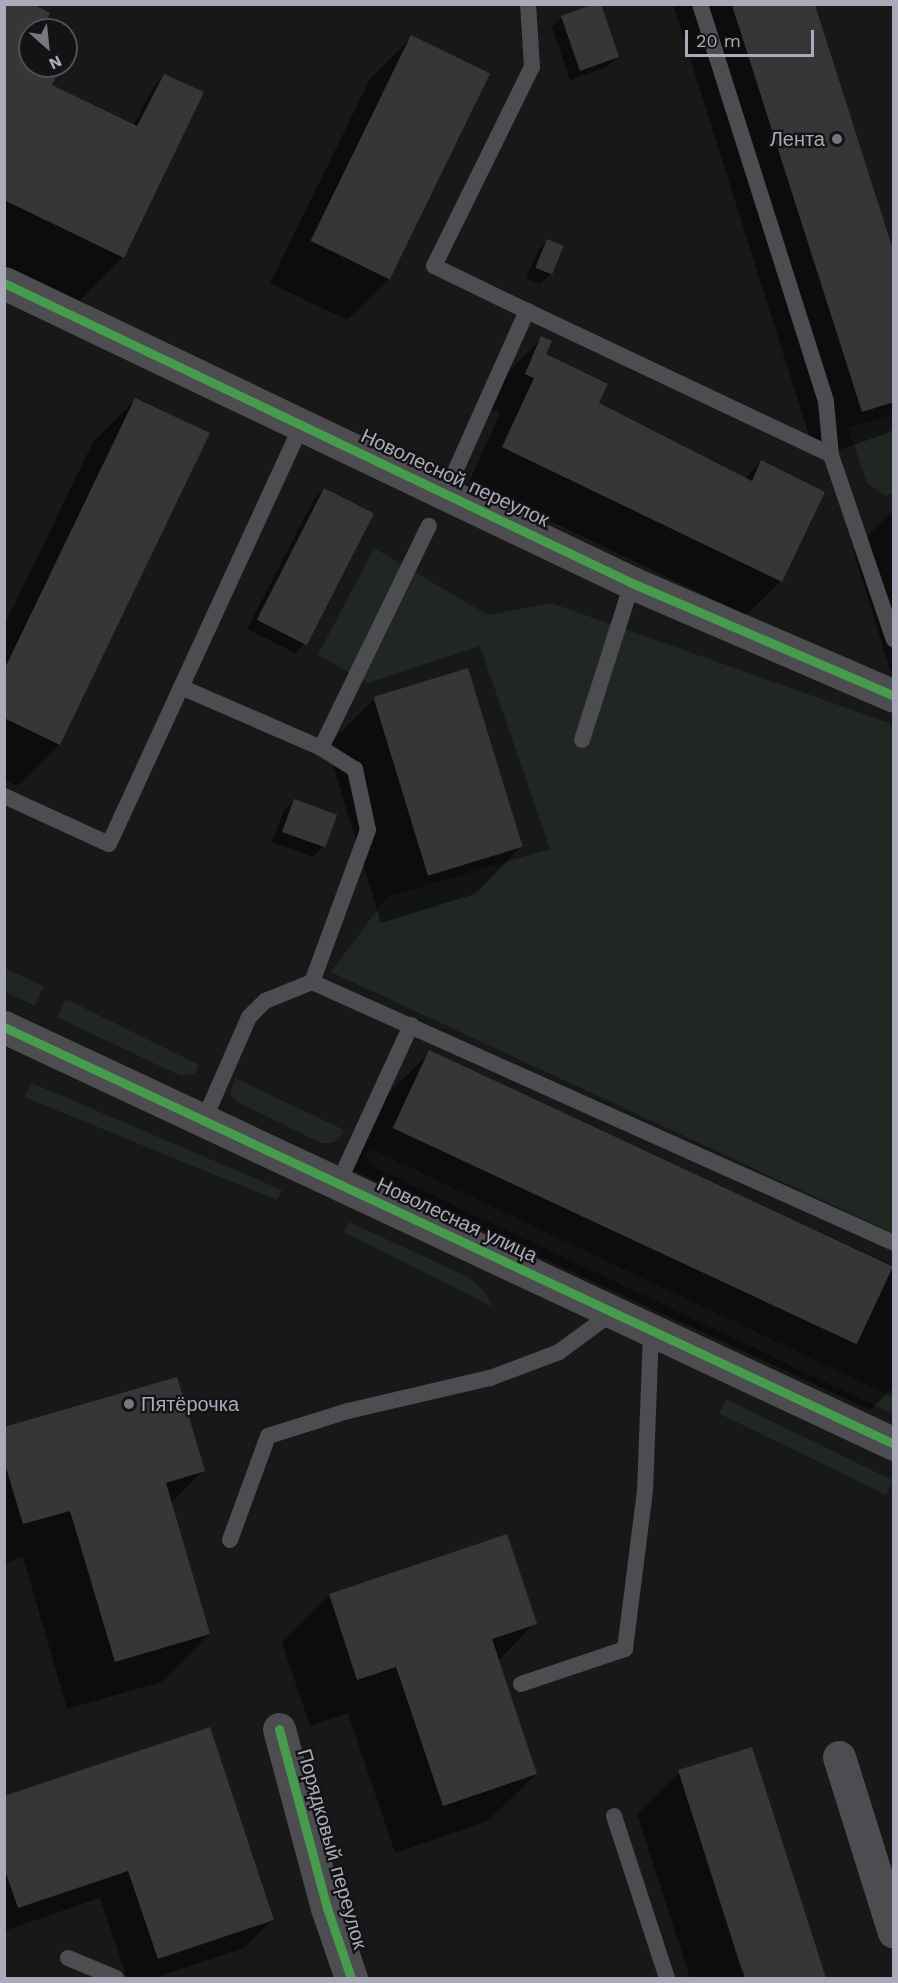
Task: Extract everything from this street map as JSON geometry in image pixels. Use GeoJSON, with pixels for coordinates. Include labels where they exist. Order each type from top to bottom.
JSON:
{"type":"FeatureCollection","features":[{"type":"Feature","properties":{"kind":"street","name":"Новолесной переулок"},"geometry":{"type":"LineString","coordinates":[[4,283],[632,583],[894,696]]}},
{"type":"Feature","properties":{"kind":"street","name":"Новолесная улица"},"geometry":{"type":"LineString","coordinates":[[4,1027],[894,1444]]}},
{"type":"Feature","properties":{"kind":"street","name":"Порядковый переулок"},"geometry":{"type":"LineString","coordinates":[[279,1728],[327,1908],[351,1978]]}},
{"type":"Feature","properties":{"kind":"street"},"geometry":{"type":"LineString","coordinates":[[839,1757],[894,1932]]}},
{"type":"Feature","properties":{"kind":"lane"},"geometry":{"type":"LineString","coordinates":[[528,4],[532,67],[434,266],[831,455]]}},
{"type":"Feature","properties":{"kind":"lane"},"geometry":{"type":"LineString","coordinates":[[700,4],[826,402],[831,455],[894,640]]}},
{"type":"Feature","properties":{"kind":"lane"},"geometry":{"type":"LineString","coordinates":[[445,494],[527,311]]}},
{"type":"Feature","properties":{"kind":"lane"},"geometry":{"type":"LineString","coordinates":[[4,796],[109,844],[302,425]]}},
{"type":"Feature","properties":{"kind":"lane"},"geometry":{"type":"LineString","coordinates":[[321,748],[429,526]]}},
{"type":"Feature","properties":{"kind":"lane"},"geometry":{"type":"LineString","coordinates":[[582,740],[632,583]]}},
{"type":"Feature","properties":{"kind":"lane"},"geometry":{"type":"LineString","coordinates":[[181,687],[321,748],[355,769],[368,831],[312,982],[266,1002],[249,1017],[204,1120]]}},
{"type":"Feature","properties":{"kind":"lane"},"geometry":{"type":"LineString","coordinates":[[312,982],[894,1243]]}},
{"type":"Feature","properties":{"kind":"lane"},"geometry":{"type":"LineString","coordinates":[[338,1184],[411,1025]]}},
{"type":"Feature","properties":{"kind":"lane"},"geometry":{"type":"LineString","coordinates":[[230,1540],[268,1436],[348,1412],[490,1378],[559,1352],[612,1312]]}},
{"type":"Feature","properties":{"kind":"lane"},"geometry":{"type":"LineString","coordinates":[[521,1684],[625,1649],[645,1490],[651,1330]]}},
{"type":"Feature","properties":{"kind":"lane"},"geometry":{"type":"LineString","coordinates":[[614,1816],[667,1978]]}},
{"type":"Feature","properties":{"kind":"lane"},"geometry":{"type":"LineString","coordinates":[[68,1958],[116,1978]]}},
{"type":"Feature","properties":{"kind":"shaded area"},"geometry":{"type":"Polygon","coordinates":[[[893,414],[893,493],[885,496],[867,483],[848,428],[893,414]]]}},
{"type":"Feature","properties":{"kind":"shaded area"},"geometry":{"type":"Polygon","coordinates":[[[374,548],[488,615],[551,603],[889,723],[894,737],[893,1233],[331,972],[387,897],[550,849],[480,646],[368,683],[318,655],[374,548]]]}},
{"type":"Feature","properties":{"kind":"shaded area"},"geometry":{"type":"Polygon","coordinates":[[[4,968],[44,986],[35,1006],[5,992],[4,968]]]}},
{"type":"Feature","properties":{"kind":"shaded area"},"geometry":{"type":"Polygon","coordinates":[[[66,999],[199,1065],[195,1073],[181,1076],[57,1017],[66,999]]]}},
{"type":"Feature","properties":{"kind":"shaded area"},"geometry":{"type":"Polygon","coordinates":[[[235,1078],[344,1130],[341,1136],[333,1143],[321,1143],[237,1102],[230,1095],[235,1078]]]}},
{"type":"Feature","properties":{"kind":"shaded area"},"geometry":{"type":"Polygon","coordinates":[[[32,1083],[282,1190],[277,1200],[24,1097],[32,1083]]]}},
{"type":"Feature","properties":{"kind":"shaded area"},"geometry":{"type":"Polygon","coordinates":[[[369,1148],[893,1397],[893,1414],[372,1166],[366,1157],[369,1148]]]}},
{"type":"Feature","properties":{"kind":"shaded area"},"geometry":{"type":"Polygon","coordinates":[[[349,1222],[468,1277],[484,1291],[493,1307],[344,1232],[349,1222]]]}},
{"type":"Feature","properties":{"kind":"shaded area"},"geometry":{"type":"Polygon","coordinates":[[[726,1399],[893,1481],[886,1495],[719,1413],[726,1399]]]}},
{"type":"Feature","properties":{"kind":"building"},"geometry":{"type":"Polygon","coordinates":[[[4,4],[33,4],[50,13],[48,18],[18,18],[18,78],[55,78],[52,85],[137,126],[164,74],[204,92],[124,258],[4,200],[4,4]]]}},
{"type":"Feature","properties":{"kind":"building"},"geometry":{"type":"Polygon","coordinates":[[[594,4],[601,4],[619,57],[580,71],[561,16],[594,4]]]}},
{"type":"Feature","properties":{"kind":"building"},"geometry":{"type":"Polygon","coordinates":[[[732,5],[815,5],[894,253],[894,402],[862,412],[732,5]]]}},
{"type":"Feature","properties":{"kind":"building"},"geometry":{"type":"Polygon","coordinates":[[[411,35],[490,74],[390,279],[311,241],[411,35]]]}},
{"type":"Feature","properties":{"kind":"building"},"geometry":{"type":"Polygon","coordinates":[[[547,239],[564,246],[552,274],[535,268],[547,239]]]}},
{"type":"Feature","properties":{"kind":"building"},"geometry":{"type":"Polygon","coordinates":[[[541,336],[552,341],[546,354],[608,384],[599,403],[752,481],[761,460],[825,492],[782,582],[502,447],[534,378],[525,374],[541,336]]]}},
{"type":"Feature","properties":{"kind":"building"},"geometry":{"type":"Polygon","coordinates":[[[135,398],[210,433],[60,745],[4,718],[4,670],[135,398]]]}},
{"type":"Feature","properties":{"kind":"building"},"geometry":{"type":"Polygon","coordinates":[[[324,488],[374,513],[307,645],[257,620],[324,488]]]}},
{"type":"Feature","properties":{"kind":"building"},"geometry":{"type":"Polygon","coordinates":[[[468,668],[523,847],[428,876],[373,697],[468,668]]]}},
{"type":"Feature","properties":{"kind":"building"},"geometry":{"type":"Polygon","coordinates":[[[294,799],[337,815],[325,848],[282,832],[294,799]]]}},
{"type":"Feature","properties":{"kind":"building"},"geometry":{"type":"Polygon","coordinates":[[[429,1050],[893,1266],[857,1344],[393,1128],[429,1050]]]}},
{"type":"Feature","properties":{"kind":"building"},"geometry":{"type":"Polygon","coordinates":[[[177,1377],[205,1471],[166,1483],[210,1634],[115,1662],[70,1511],[23,1524],[4,1461],[4,1427],[177,1377]]]}},
{"type":"Feature","properties":{"kind":"building"},"geometry":{"type":"Polygon","coordinates":[[[507,1534],[537,1624],[492,1639],[537,1774],[443,1806],[396,1667],[357,1680],[329,1594],[507,1534]]]}},
{"type":"Feature","properties":{"kind":"building"},"geometry":{"type":"Polygon","coordinates":[[[210,1727],[274,1920],[158,1959],[128,1871],[18,1908],[4,1868],[4,1796],[210,1727]]]}},
{"type":"Feature","properties":{"kind":"building"},"geometry":{"type":"Polygon","coordinates":[[[752,1747],[826,1978],[745,1978],[738,1958],[678,1770],[752,1747]]]}},
{"type":"Feature","properties":{"kind":"cycle path"},"geometry":{"type":"LineString","coordinates":[[4,283],[632,583],[894,696]]}},
{"type":"Feature","properties":{"kind":"cycle path"},"geometry":{"type":"LineString","coordinates":[[4,1027],[894,1444]]}},
{"type":"Feature","properties":{"kind":"cycle path"},"geometry":{"type":"LineString","coordinates":[[279,1729],[327,1908],[351,1978]]}},
{"type":"Feature","properties":{"kind":"place","name":"Лента"},"geometry":{"type":"Point","coordinates":[837,139]}},
{"type":"Feature","properties":{"kind":"place","name":"Пятёрочка"},"geometry":{"type":"Point","coordinates":[129,1404]}}]}
